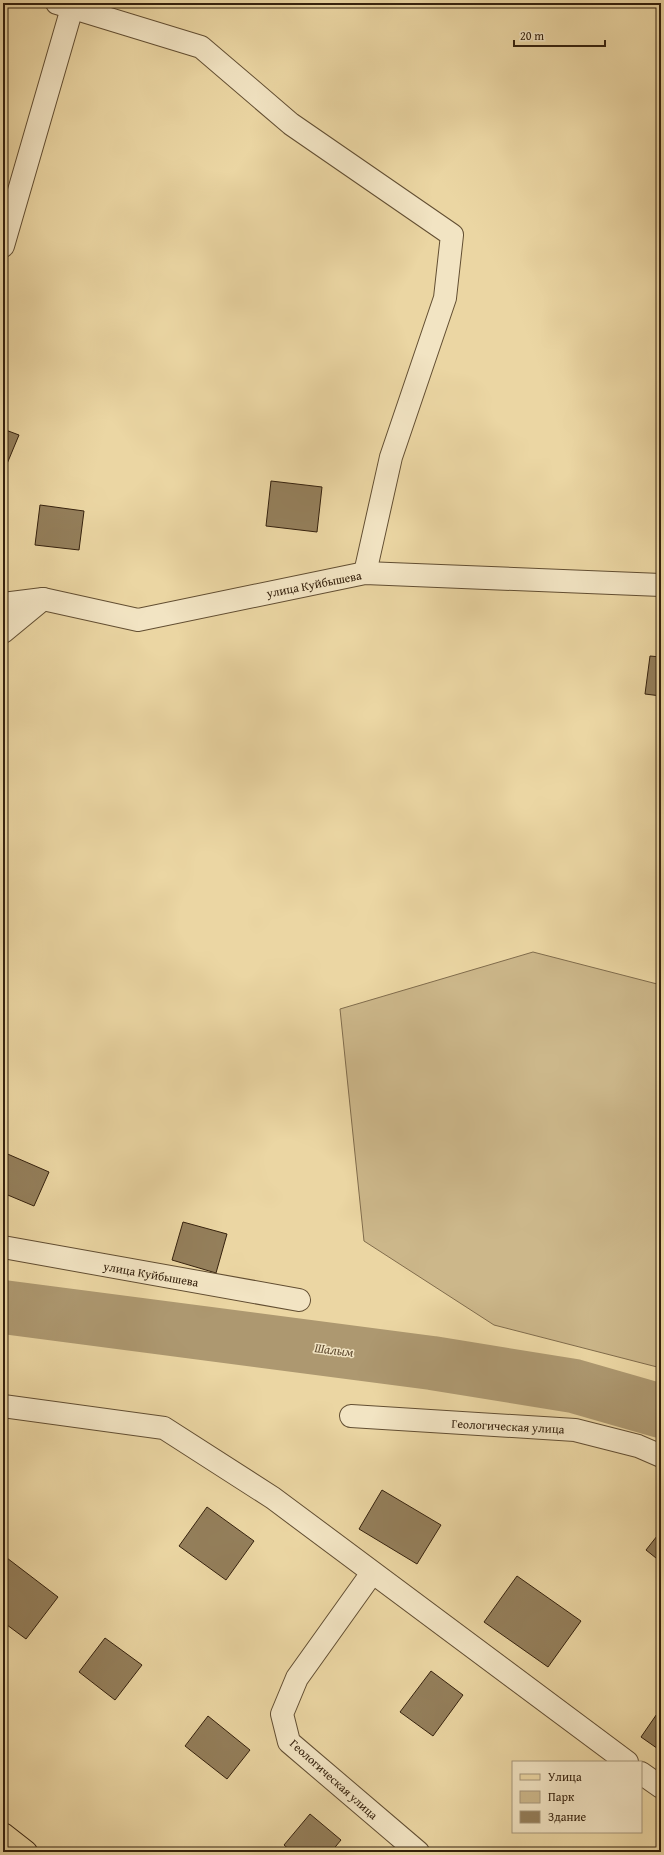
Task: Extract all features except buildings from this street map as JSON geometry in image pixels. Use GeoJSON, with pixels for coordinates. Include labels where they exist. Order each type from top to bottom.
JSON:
{"type":"FeatureCollection","features":[{"type":"Feature","properties":{"kind":"main road"},"geometry":{"type":"LineString","coordinates":[[3,1834],[26,1852]]}},
{"type":"Feature","properties":{"kind":"street"},"geometry":{"type":"LineString","coordinates":[[3,246],[64,5],[200,47],[291,124],[452,235],[445,298],[391,457],[365,573]]}},
{"type":"Feature","properties":{"kind":"street","name":"улица Куйбышева"},"geometry":{"type":"LineString","coordinates":[[3,604],[43,599],[138,620],[365,573],[661,585]]}},
{"type":"Feature","properties":{"kind":"street"},"geometry":{"type":"LineString","coordinates":[[3,632],[43,599]]}},
{"type":"Feature","properties":{"kind":"street","name":"улица Куйбышева"},"geometry":{"type":"LineString","coordinates":[[3,1247],[299,1300]]}},
{"type":"Feature","properties":{"kind":"street"},"geometry":{"type":"LineString","coordinates":[[3,1406],[164,1428],[273,1498],[626,1761]]}},
{"type":"Feature","properties":{"kind":"street","name":"Геологическая улица"},"geometry":{"type":"LineString","coordinates":[[351,1416],[575,1430],[638,1446],[661,1456]]}},
{"type":"Feature","properties":{"kind":"street","name":"Геологическая улица"},"geometry":{"type":"LineString","coordinates":[[372,1573],[297,1678],[282,1714],[289,1742],[418,1852]]}},
{"type":"Feature","properties":{"kind":"street"},"geometry":{"type":"LineString","coordinates":[[642,1774],[661,1787]]}},
{"type":"Feature","properties":{"kind":"green space"},"geometry":{"type":"Polygon","coordinates":[[[533,952],[661,985],[661,1368],[494,1325],[364,1241],[340,1009],[533,952]]]}},
{"type":"Feature","properties":{"kind":"waterway","name":"Шалым"},"geometry":{"type":"LineString","coordinates":[[3,1307],[432,1363],[574,1386],[661,1411]]}}]}
